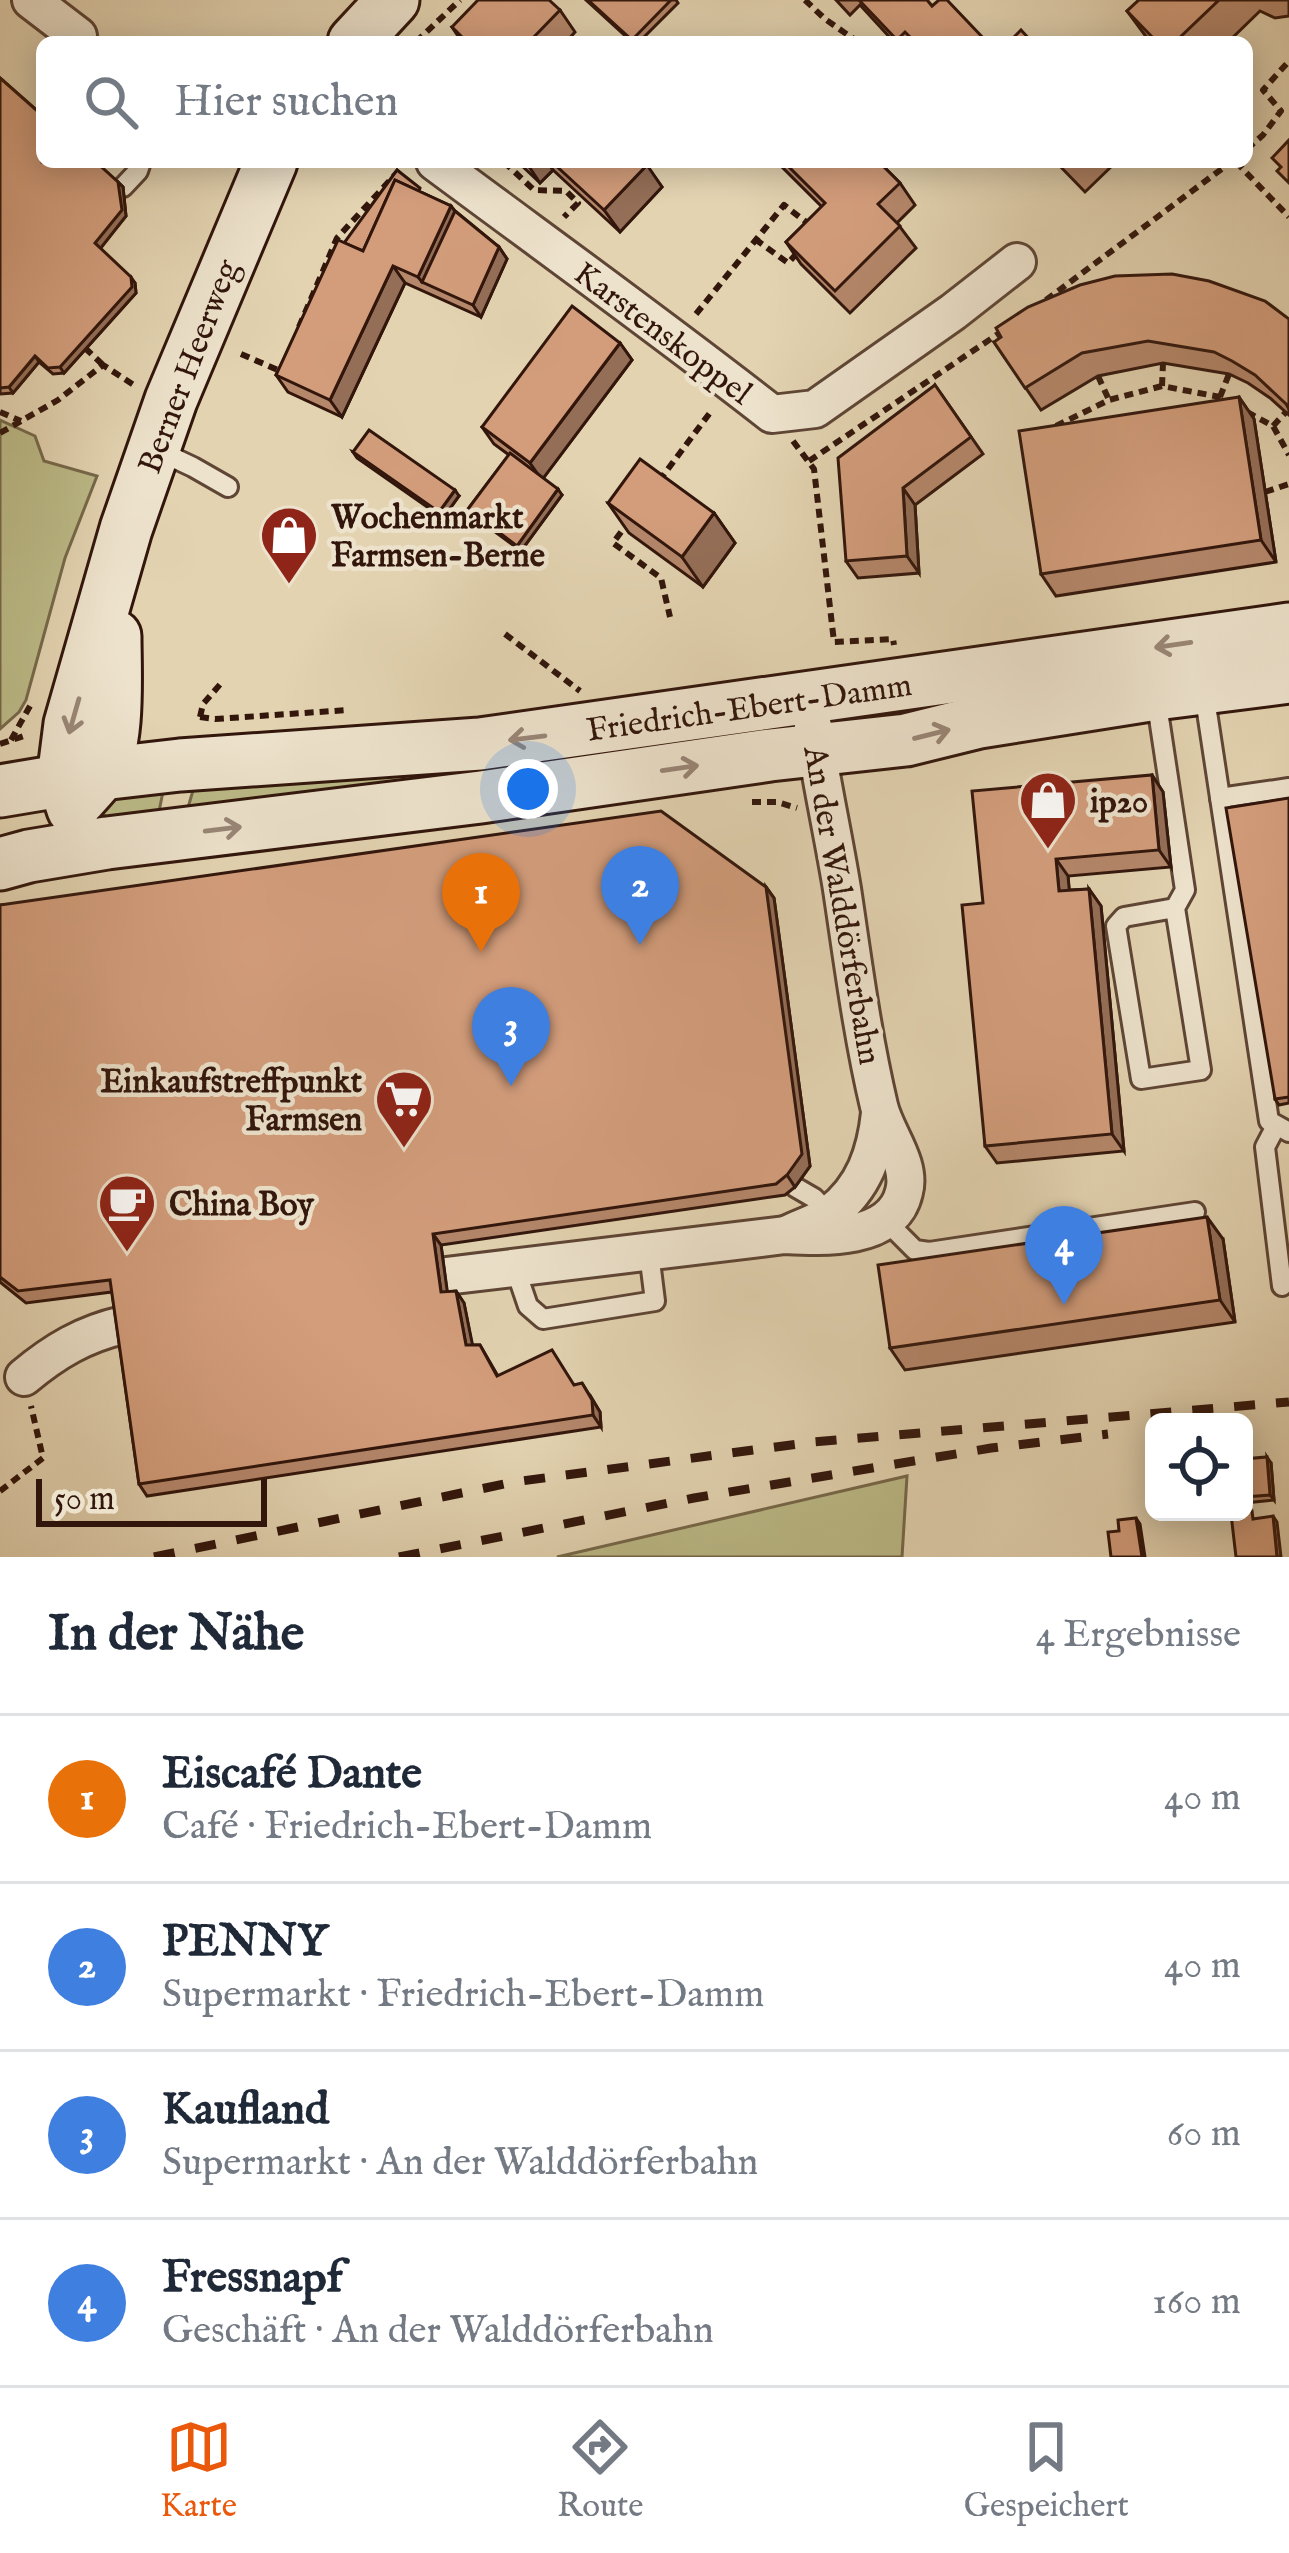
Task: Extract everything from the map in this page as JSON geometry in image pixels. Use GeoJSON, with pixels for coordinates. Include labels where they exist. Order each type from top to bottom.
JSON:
{"type":"FeatureCollection","features":[{"type":"Feature","properties":{"kind":"main road"},"geometry":{"type":"LineString","coordinates":[[360,36],[393,0]]}},
{"type":"Feature","properties":{"kind":"main road","name":"Berner Heerweg"},"geometry":{"type":"LineString","coordinates":[[86,801],[70,724],[126,530],[206,314],[269,168]]}},
{"type":"Feature","properties":{"kind":"main road","name":"Friedrich-Ebert-Damm"},"geometry":{"type":"LineString","coordinates":[[86,801],[180,765],[480,744],[1289,629]]}},
{"type":"Feature","properties":{"kind":"main road","name":"Friedrich-Ebert-Damm"},"geometry":{"type":"LineString","coordinates":[[86,801],[459,800],[906,740],[979,722],[1289,677]]}},
{"type":"Feature","properties":{"kind":"main road"},"geometry":{"type":"LineString","coordinates":[[0,791],[86,801]]}},
{"type":"Feature","properties":{"kind":"main road"},"geometry":{"type":"LineString","coordinates":[[0,852],[86,801]]}},
{"type":"Feature","properties":{"kind":"main road"},"geometry":{"type":"LineString","coordinates":[[0,864],[29,856],[86,801]]}},
{"type":"Feature","properties":{"kind":"street"},"geometry":{"type":"LineString","coordinates":[[31,0],[78,36]]}},
{"type":"Feature","properties":{"kind":"street","name":"Karstenskoppel"},"geometry":{"type":"LineString","coordinates":[[443,168],[772,414],[815,409],[1017,262]]}},
{"type":"Feature","properties":{"kind":"street","name":"An der Walddörferbahn"},"geometry":{"type":"LineString","coordinates":[[446,1276],[785,1235],[851,1235],[885,1220],[904,1196],[904,1169],[880,1113],[857,1000],[809,697]]}},
{"type":"Feature","properties":{"kind":"street","name":"An der Walddörferbahn"},"geometry":{"type":"LineString","coordinates":[[785,1235],[830,1215],[854,1190],[877,1142],[880,1113]]}},
{"type":"Feature","properties":{"kind":"street"},"geometry":{"type":"LineString","coordinates":[[830,1215],[885,1220]]}},
{"type":"Feature","properties":{"kind":"street"},"geometry":{"type":"LineString","coordinates":[[24,1377],[74,1341],[123,1324]]}},
{"type":"Feature","properties":{"kind":"lane"},"geometry":{"type":"LineString","coordinates":[[123,188],[140,168]]}},
{"type":"Feature","properties":{"kind":"lane"},"geometry":{"type":"LineString","coordinates":[[153,448],[227,487]]}},
{"type":"Feature","properties":{"kind":"lane"},"geometry":{"type":"LineString","coordinates":[[1179,690],[1220,798],[1269,1120],[1283,1129],[1264,1147],[1281,1210],[1282,1286]]}},
{"type":"Feature","properties":{"kind":"lane"},"geometry":{"type":"LineString","coordinates":[[1175,908],[1124,917],[1115,926],[1141,1079],[1201,1070],[1175,908],[1185,890],[1179,690]]}},
{"type":"Feature","properties":{"kind":"lane"},"geometry":{"type":"LineString","coordinates":[[1220,798],[1289,788]]}},
{"type":"Feature","properties":{"kind":"lane"},"geometry":{"type":"LineString","coordinates":[[795,1187],[830,1215]]}},
{"type":"Feature","properties":{"kind":"lane"},"geometry":{"type":"LineString","coordinates":[[885,1220],[915,1250],[928,1252],[1195,1212]]}},
{"type":"Feature","properties":{"kind":"lane"},"geometry":{"type":"LineString","coordinates":[[515,1268],[528,1306],[543,1318],[655,1301],[649,1253]]}},
{"type":"Feature","properties":{"kind":"path"},"geometry":{"type":"LineString","coordinates":[[422,36],[460,0]]}},
{"type":"Feature","properties":{"kind":"path"},"geometry":{"type":"LineString","coordinates":[[805,0],[850,36]]}},
{"type":"Feature","properties":{"kind":"path"},"geometry":{"type":"LineString","coordinates":[[1253,144],[1281,111],[1263,91],[1289,61]]}},
{"type":"Feature","properties":{"kind":"path"},"geometry":{"type":"LineString","coordinates":[[294,339],[337,238],[402,168]]}},
{"type":"Feature","properties":{"kind":"path"},"geometry":{"type":"LineString","coordinates":[[510,168],[534,190],[566,191],[578,203],[541,241]]}},
{"type":"Feature","properties":{"kind":"path"},"geometry":{"type":"LineString","coordinates":[[1031,310],[1226,168]]}},
{"type":"Feature","properties":{"kind":"path"},"geometry":{"type":"LineString","coordinates":[[1240,168],[1289,217]]}},
{"type":"Feature","properties":{"kind":"path"},"geometry":{"type":"LineString","coordinates":[[676,340],[784,205],[817,231]]}},
{"type":"Feature","properties":{"kind":"path"},"geometry":{"type":"LineString","coordinates":[[354,220],[369,231]]}},
{"type":"Feature","properties":{"kind":"path"},"geometry":{"type":"LineString","coordinates":[[755,239],[788,263],[802,247]]}},
{"type":"Feature","properties":{"kind":"path"},"geometry":{"type":"LineString","coordinates":[[315,287],[332,295]]}},
{"type":"Feature","properties":{"kind":"path"},"geometry":{"type":"LineString","coordinates":[[809,461],[1013,323]]}},
{"type":"Feature","properties":{"kind":"path"},"geometry":{"type":"LineString","coordinates":[[85,348],[140,389]]}},
{"type":"Feature","properties":{"kind":"path"},"geometry":{"type":"LineString","coordinates":[[242,354],[280,371],[287,356]]}},
{"type":"Feature","properties":{"kind":"path"},"geometry":{"type":"LineString","coordinates":[[1162,386],[1163,363]]}},
{"type":"Feature","properties":{"kind":"path"},"geometry":{"type":"LineString","coordinates":[[0,434],[58,400],[103,365]]}},
{"type":"Feature","properties":{"kind":"path"},"geometry":{"type":"LineString","coordinates":[[1220,397],[1229,374]]}},
{"type":"Feature","properties":{"kind":"path"},"geometry":{"type":"LineString","coordinates":[[1098,376],[1109,400]]}},
{"type":"Feature","properties":{"kind":"path"},"geometry":{"type":"LineString","coordinates":[[650,492],[732,383]]}},
{"type":"Feature","properties":{"kind":"path"},"geometry":{"type":"LineString","coordinates":[[1054,427],[1109,400],[1162,386],[1220,397],[1273,426],[1289,455]]}},
{"type":"Feature","properties":{"kind":"path"},"geometry":{"type":"LineString","coordinates":[[0,412],[21,421]]}},
{"type":"Feature","properties":{"kind":"path"},"geometry":{"type":"LineString","coordinates":[[1273,426],[1286,412]]}},
{"type":"Feature","properties":{"kind":"path"},"geometry":{"type":"LineString","coordinates":[[772,414],[814,469],[834,642],[893,639],[895,654]]}},
{"type":"Feature","properties":{"kind":"path"},"geometry":{"type":"LineString","coordinates":[[1265,491],[1289,484]]}},
{"type":"Feature","properties":{"kind":"path"},"geometry":{"type":"LineString","coordinates":[[638,509],[613,543],[661,578],[670,617]]}},
{"type":"Feature","properties":{"kind":"path"},"geometry":{"type":"LineString","coordinates":[[505,634],[619,726]]}},
{"type":"Feature","properties":{"kind":"path"},"geometry":{"type":"LineString","coordinates":[[0,744],[22,736]]}},
{"type":"Feature","properties":{"kind":"path"},"geometry":{"type":"LineString","coordinates":[[752,802],[797,808]]}},
{"type":"Feature","properties":{"kind":"path"},"geometry":{"type":"LineString","coordinates":[[0,1491],[43,1458],[24,1377]]}},
{"type":"Feature","properties":{"kind":"shaded area"},"geometry":{"type":"Polygon","coordinates":[[[0,420],[35,436],[44,461],[97,476],[65,558],[26,700],[0,729],[0,420]]]}},
{"type":"Feature","properties":{"kind":"shaded area"},"geometry":{"type":"Polygon","coordinates":[[[746,723],[748,744],[185,818],[196,780],[746,723]]]}},
{"type":"Feature","properties":{"kind":"shaded area"},"geometry":{"type":"Polygon","coordinates":[[[165,782],[157,821],[113,822],[91,805],[165,782]]]}},
{"type":"Feature","properties":{"kind":"shaded area"},"geometry":{"type":"Polygon","coordinates":[[[907,1476],[902,1557],[557,1557],[907,1476]]]}},
{"type":"Feature","properties":{"kind":"building"},"geometry":{"type":"Polygon","coordinates":[[[478,0],[549,0],[560,10],[535,36],[461,36],[452,27],[478,0]]]}},
{"type":"Feature","properties":{"kind":"building"},"geometry":{"type":"Polygon","coordinates":[[[588,0],[671,0],[636,36],[628,36],[588,0]]]}},
{"type":"Feature","properties":{"kind":"building"},"geometry":{"type":"Polygon","coordinates":[[[859,0],[927,0],[932,6],[947,0],[981,36],[909,36],[905,32],[893,36],[859,0]]]}},
{"type":"Feature","properties":{"kind":"building"},"geometry":{"type":"Polygon","coordinates":[[[1139,0],[1219,0],[1181,36],[1151,36],[1127,11],[1139,0]]]}},
{"type":"Feature","properties":{"kind":"building"},"geometry":{"type":"Polygon","coordinates":[[[0,78],[36,110],[36,168],[103,168],[118,182],[122,210],[95,243],[131,277],[132,287],[60,367],[48,368],[35,356],[9,387],[0,388],[0,78]]]}},
{"type":"Feature","properties":{"kind":"building"},"geometry":{"type":"Polygon","coordinates":[[[1289,140],[1289,183],[1272,158],[1289,140]]]}},
{"type":"Feature","properties":{"kind":"building"},"geometry":{"type":"Polygon","coordinates":[[[558,168],[644,168],[604,210],[558,168]]]}},
{"type":"Feature","properties":{"kind":"building"},"geometry":{"type":"Polygon","coordinates":[[[790,168],[885,168],[900,183],[878,204],[900,226],[835,291],[786,242],[825,203],[790,168]]]}},
{"type":"Feature","properties":{"kind":"building"},"geometry":{"type":"Polygon","coordinates":[[[397,170],[419,191],[395,180],[363,251],[344,243],[397,170]]]}},
{"type":"Feature","properties":{"kind":"building"},"geometry":{"type":"Polygon","coordinates":[[[395,180],[451,206],[418,277],[393,266],[330,400],[276,375],[338,240],[363,251],[395,180]]]}},
{"type":"Feature","properties":{"kind":"building"},"geometry":{"type":"Polygon","coordinates":[[[455,211],[499,247],[473,305],[422,282],[455,211]]]}},
{"type":"Feature","properties":{"kind":"building"},"geometry":{"type":"Polygon","coordinates":[[[1172,274],[1265,301],[1289,319],[1289,409],[1255,375],[1214,352],[1148,341],[1082,353],[1025,388],[994,342],[1001,337],[996,328],[1028,307],[1080,285],[1115,276],[1172,274]]]}},
{"type":"Feature","properties":{"kind":"building"},"geometry":{"type":"Polygon","coordinates":[[[572,306],[620,343],[530,463],[482,427],[572,306]]]}},
{"type":"Feature","properties":{"kind":"building"},"geometry":{"type":"Polygon","coordinates":[[[935,385],[971,437],[903,488],[907,556],[846,561],[838,458],[935,385]]]}},
{"type":"Feature","properties":{"kind":"building"},"geometry":{"type":"Polygon","coordinates":[[[1239,397],[1261,540],[1041,574],[1019,431],[1239,397]]]}},
{"type":"Feature","properties":{"kind":"building"},"geometry":{"type":"Polygon","coordinates":[[[369,430],[455,490],[439,512],[353,452],[369,430]]]}},
{"type":"Feature","properties":{"kind":"building"},"geometry":{"type":"Polygon","coordinates":[[[510,453],[558,489],[517,546],[468,509],[510,453]]]}},
{"type":"Feature","properties":{"kind":"building"},"geometry":{"type":"Polygon","coordinates":[[[640,459],[714,513],[682,557],[608,503],[640,459]]]}},
{"type":"Feature","properties":{"kind":"building"},"geometry":{"type":"Polygon","coordinates":[[[1152,775],[1159,850],[1056,859],[1059,891],[1089,889],[1112,1134],[985,1146],[962,905],[983,903],[972,791],[1152,775]]]}},
{"type":"Feature","properties":{"kind":"building"},"geometry":{"type":"Polygon","coordinates":[[[1289,798],[1289,1097],[1275,1099],[1226,808],[1289,798]]]}},
{"type":"Feature","properties":{"kind":"building","name":"Einkaufstreffpunkt Farmsen"},"geometry":{"type":"Polygon","coordinates":[[[661,811],[766,887],[802,1154],[787,1175],[776,1184],[433,1234],[441,1292],[456,1291],[466,1345],[480,1345],[497,1376],[552,1350],[574,1385],[582,1383],[592,1400],[593,1415],[139,1484],[110,1280],[18,1291],[0,1277],[0,905],[661,811]]]}},
{"type":"Feature","properties":{"kind":"building"},"geometry":{"type":"Polygon","coordinates":[[[1207,1217],[1220,1300],[890,1348],[878,1265],[1207,1217]]]}},
{"type":"Feature","properties":{"kind":"building"},"geometry":{"type":"Polygon","coordinates":[[[1267,1457],[1270,1495],[1253,1496],[1253,1458],[1267,1457]]]}},
{"type":"Feature","properties":{"kind":"building"},"geometry":{"type":"Polygon","coordinates":[[[1273,1516],[1277,1557],[1236,1557],[1232,1521],[1273,1516]]]}},
{"type":"Feature","properties":{"kind":"building"},"geometry":{"type":"Polygon","coordinates":[[[1136,1518],[1142,1557],[1111,1557],[1108,1532],[1119,1531],[1118,1520],[1136,1518]]]}},
{"type":"Feature","properties":{"kind":"railway"},"geometry":{"type":"LineString","coordinates":[[154,1557],[514,1482],[813,1442],[1289,1402]]}},
{"type":"Feature","properties":{"kind":"railway"},"geometry":{"type":"LineString","coordinates":[[399,1557],[694,1498],[991,1448],[1108,1434]]}},
{"type":"Feature","properties":{"kind":"place","name":"Wochenmarkt Farmsen-Berne"},"geometry":{"type":"Point","coordinates":[289,586]}},
{"type":"Feature","properties":{"kind":"place","name":"ip20"},"geometry":{"type":"Point","coordinates":[1048,851]}},
{"type":"Feature","properties":{"kind":"place","name":"PENNY"},"geometry":{"type":"Point","coordinates":[640,945]}},
{"type":"Feature","properties":{"kind":"place","name":"Eiscafé Dante"},"geometry":{"type":"Point","coordinates":[481,952]}},
{"type":"Feature","properties":{"kind":"place","name":"Kaufland"},"geometry":{"type":"Point","coordinates":[511,1086]}},
{"type":"Feature","properties":{"kind":"place","name":"Einkaufstreffpunkt Farmsen"},"geometry":{"type":"Point","coordinates":[404,1150]}},
{"type":"Feature","properties":{"kind":"place","name":"China Boy"},"geometry":{"type":"Point","coordinates":[127,1254]}},
{"type":"Feature","properties":{"kind":"place","name":"Fressnapf"},"geometry":{"type":"Point","coordinates":[1064,1305]}}]}
